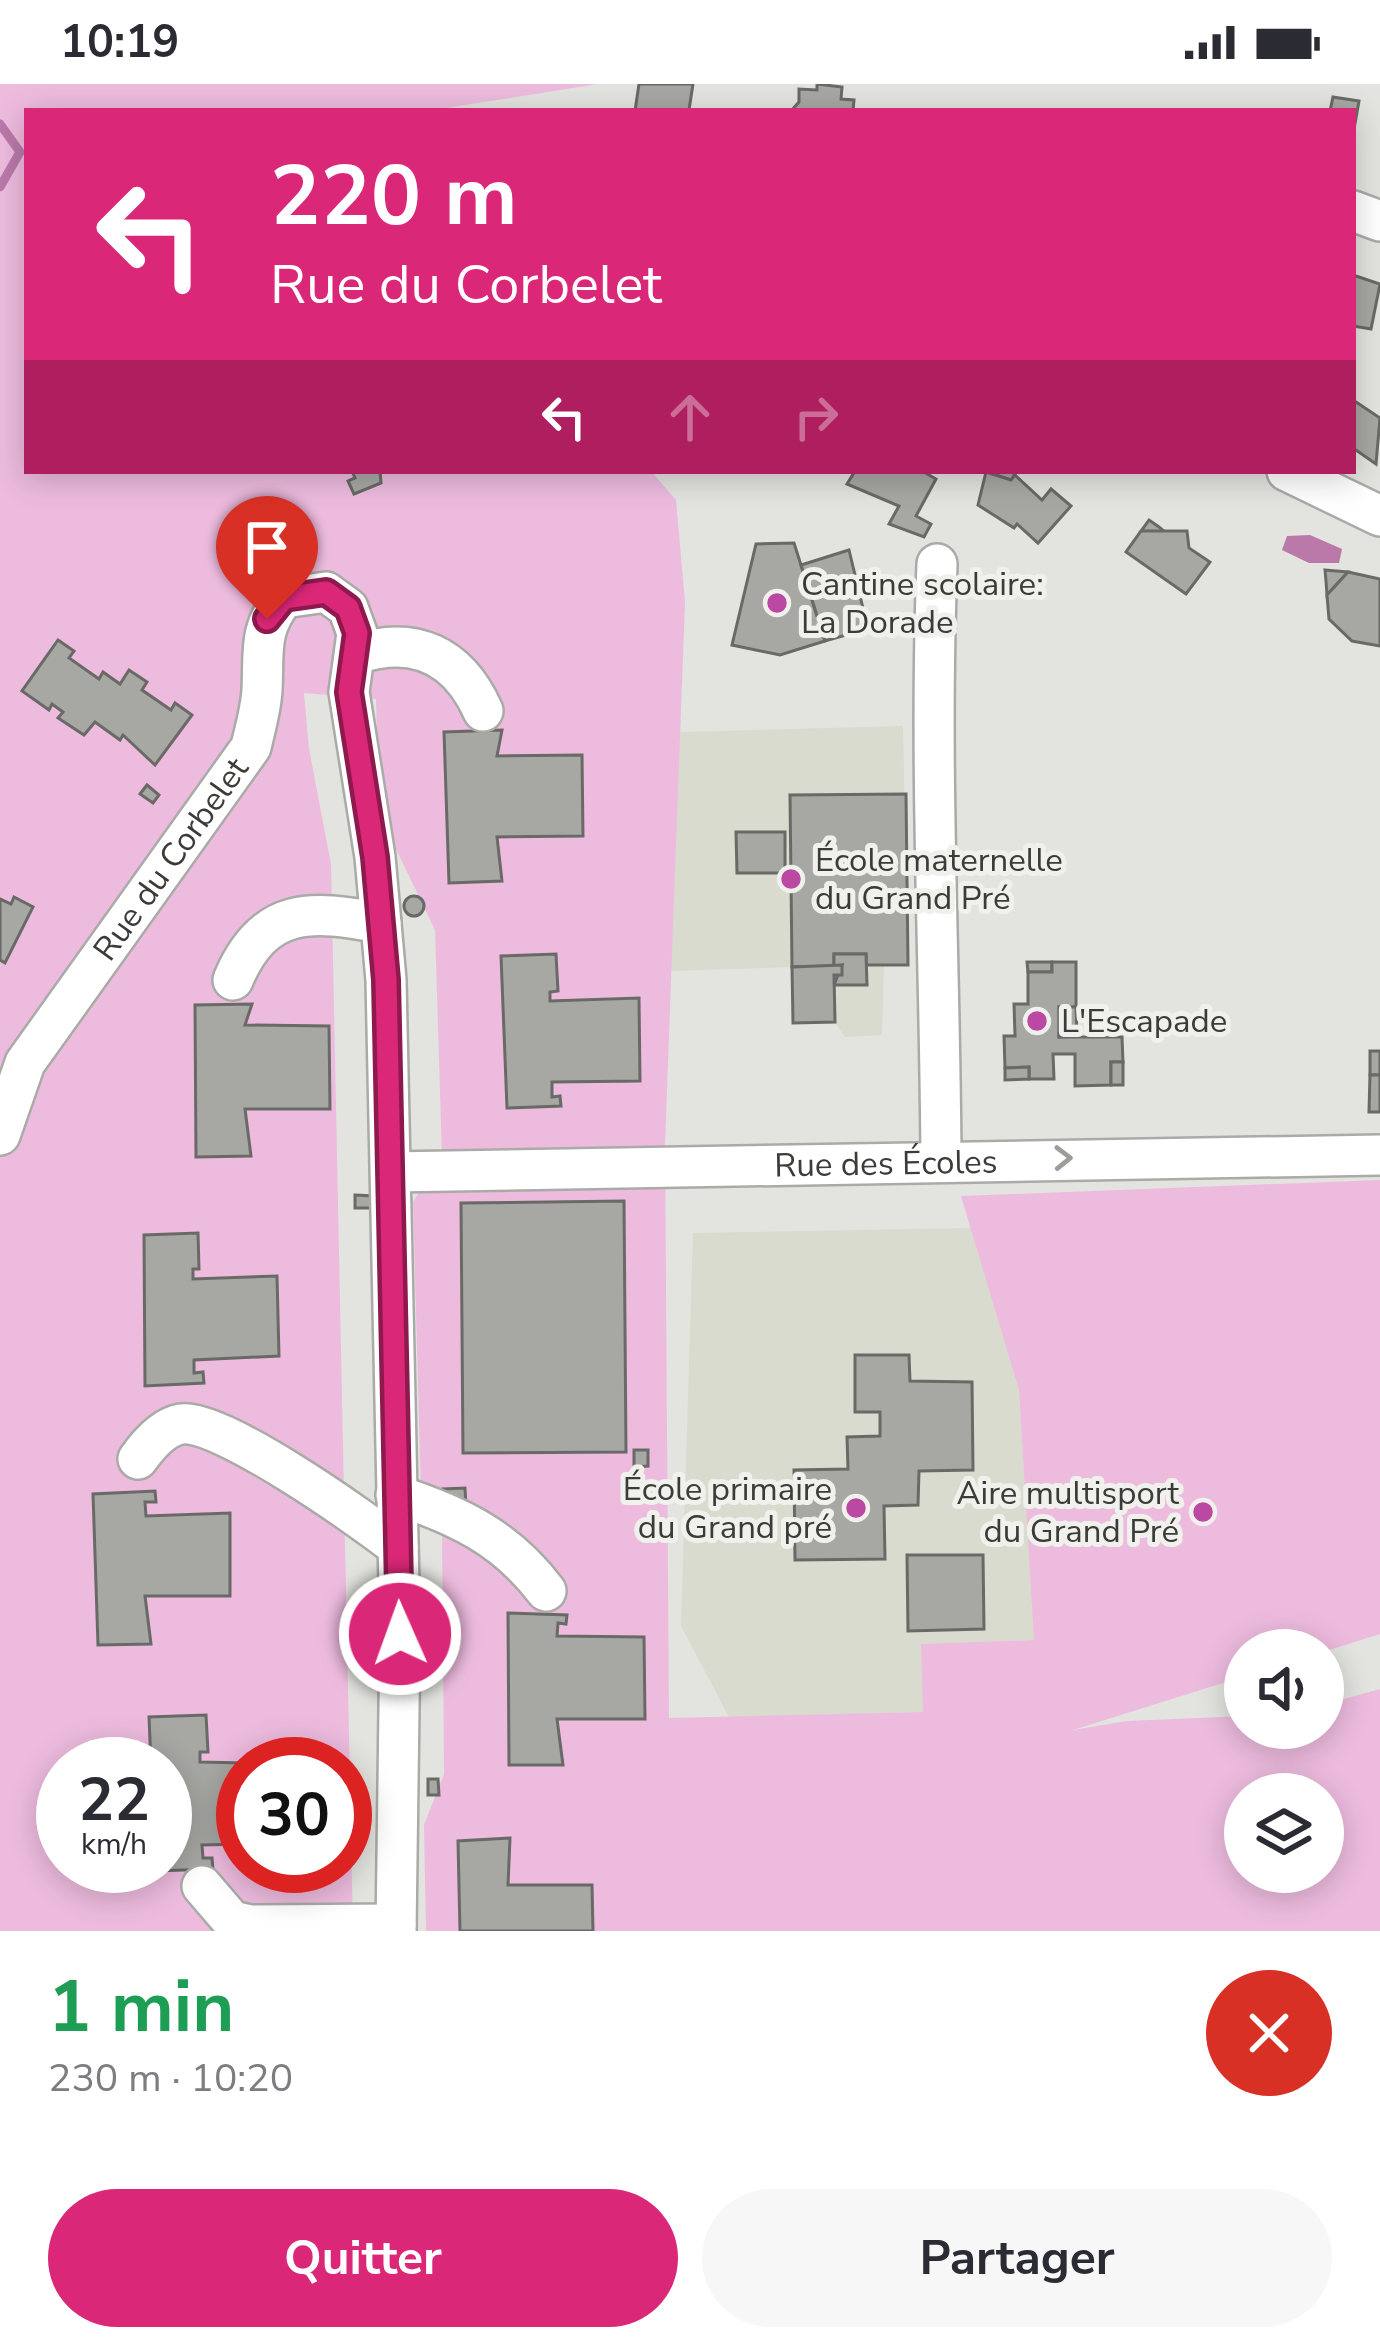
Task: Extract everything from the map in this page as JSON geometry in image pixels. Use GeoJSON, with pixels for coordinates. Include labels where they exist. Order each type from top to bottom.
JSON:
{"type":"FeatureCollection","features":[{"type":"Feature","properties":{"kind":"street"},"geometry":{"type":"LineString","coordinates":[[1293,474],[1380,516]]}},
{"type":"Feature","properties":{"kind":"street"},"geometry":{"type":"LineString","coordinates":[[937,564],[930,729],[940,900],[940,1161]]}},
{"type":"Feature","properties":{"kind":"street","name":"Rue du Corbelet"},"geometry":{"type":"LineString","coordinates":[[0,1136],[25,1063],[251,747],[262,692],[261,641],[267,619],[284,598],[326,592],[348,608],[357,654],[351,710],[381,922],[398,1546],[396,1927]]}},
{"type":"Feature","properties":{"kind":"street"},"geometry":{"type":"LineString","coordinates":[[357,654],[386,644],[435,652],[465,682],[483,711]]}},
{"type":"Feature","properties":{"kind":"street"},"geometry":{"type":"LineString","coordinates":[[233,980],[252,945],[284,919],[311,914],[381,922]]}},
{"type":"Feature","properties":{"kind":"street","name":"Rue des Écoles"},"geometry":{"type":"LineString","coordinates":[[391,1172],[1380,1155]]}},
{"type":"Feature","properties":{"kind":"street"},"geometry":{"type":"LineString","coordinates":[[138,1459],[178,1424],[200,1425],[303,1480],[398,1546]]}},
{"type":"Feature","properties":{"kind":"street"},"geometry":{"type":"LineString","coordinates":[[396,1495],[463,1517],[519,1560],[546,1591]]}},
{"type":"Feature","properties":{"kind":"street"},"geometry":{"type":"LineString","coordinates":[[202,1886],[232,1921],[396,1927]]}},
{"type":"Feature","properties":{"kind":"shaded area"},"geometry":{"type":"Polygon","coordinates":[[[0,84],[598,84],[446,108],[24,108],[24,474],[654,474],[676,500],[685,602],[665,1144],[669,1718],[923,1712],[921,1644],[1034,1640],[1019,1390],[961,1196],[1380,1180],[1380,1634],[1344,1645],[1344,1629],[1224,1629],[1224,1683],[1073,1730],[1127,1721],[1224,1717],[1224,1749],[1344,1749],[1344,1699],[1380,1689],[1380,1931],[426,1931],[424,1825],[444,1774],[442,1528],[421,1491],[413,1202],[442,1156],[435,930],[396,849],[378,770],[376,699],[304,693],[309,749],[331,864],[349,1737],[216,1737],[216,1893],[352,1893],[353,1931],[0,1931],[0,84]]]}},
{"type":"Feature","properties":{"kind":"shaded area"},"geometry":{"type":"Polygon","coordinates":[[[1310,535],[1342,549],[1339,563],[1309,563],[1282,550],[1287,536],[1310,535]]]}},
{"type":"Feature","properties":{"kind":"shaded area","name":"École maternelle du Grand Pré"},"geometry":{"type":"Polygon","coordinates":[[[903,726],[908,965],[884,965],[882,1035],[845,1037],[835,1022],[793,1023],[791,967],[671,971],[680,732],[903,726]]]}},
{"type":"Feature","properties":{"kind":"shaded area","name":"École primaire du Grand pré"},"geometry":{"type":"Polygon","coordinates":[[[971,1228],[1019,1390],[1035,1640],[921,1644],[924,1712],[729,1717],[681,1626],[693,1233],[971,1228]]]}},
{"type":"Feature","properties":{"kind":"building"},"geometry":{"type":"Polygon","coordinates":[[[639,84],[693,84],[689,108],[635,108],[639,84]]]}},
{"type":"Feature","properties":{"kind":"building"},"geometry":{"type":"Polygon","coordinates":[[[817,84],[842,87],[841,99],[854,100],[853,108],[794,108],[799,89],[817,90],[817,84]]]}},
{"type":"Feature","properties":{"kind":"building"},"geometry":{"type":"Polygon","coordinates":[[[1333,97],[1359,101],[1356,118],[1356,108],[1331,108],[1333,97]]]}},
{"type":"Feature","properties":{"kind":"building"},"geometry":{"type":"Polygon","coordinates":[[[1356,276],[1380,284],[1371,329],[1356,326],[1356,276]]]}},
{"type":"Feature","properties":{"kind":"building"},"geometry":{"type":"Polygon","coordinates":[[[1356,402],[1380,418],[1376,464],[1356,450],[1356,402]]]}},
{"type":"Feature","properties":{"kind":"building"},"geometry":{"type":"Polygon","coordinates":[[[353,474],[380,474],[381,483],[354,494],[348,481],[355,478],[353,474]]]}},
{"type":"Feature","properties":{"kind":"building"},"geometry":{"type":"Polygon","coordinates":[[[853,474],[927,474],[936,479],[916,516],[931,524],[924,537],[889,524],[899,506],[847,484],[853,474]]]}},
{"type":"Feature","properties":{"kind":"building"},"geometry":{"type":"Polygon","coordinates":[[[986,474],[992,474],[1011,480],[1015,475],[1042,500],[1051,489],[1071,506],[1038,543],[1017,524],[1014,528],[978,505],[986,474]]]}},
{"type":"Feature","properties":{"kind":"building"},"geometry":{"type":"Polygon","coordinates":[[[1149,520],[1159,527],[1165,532],[1141,531],[1149,520]]]}},
{"type":"Feature","properties":{"kind":"building"},"geometry":{"type":"Polygon","coordinates":[[[1141,531],[1187,531],[1189,548],[1210,562],[1186,594],[1126,552],[1141,531]]]}},
{"type":"Feature","properties":{"kind":"building","name":"Cantine scolaire: La Dorade"},"geometry":{"type":"Polygon","coordinates":[[[794,543],[825,641],[780,655],[732,645],[756,544],[794,543]]]}},
{"type":"Feature","properties":{"kind":"building"},"geometry":{"type":"Polygon","coordinates":[[[849,550],[868,629],[825,641],[801,565],[849,550]]]}},
{"type":"Feature","properties":{"kind":"building"},"geometry":{"type":"Polygon","coordinates":[[[1325,570],[1348,572],[1327,595],[1326,581],[1325,570]]]}},
{"type":"Feature","properties":{"kind":"building"},"geometry":{"type":"Polygon","coordinates":[[[1348,572],[1380,579],[1380,646],[1352,641],[1329,619],[1327,595],[1348,572]]]}},
{"type":"Feature","properties":{"kind":"building"},"geometry":{"type":"Polygon","coordinates":[[[58,640],[74,651],[69,658],[99,679],[103,672],[120,684],[129,670],[147,682],[142,690],[171,710],[175,703],[192,715],[155,765],[123,735],[120,740],[95,722],[84,735],[58,718],[63,712],[52,704],[49,710],[22,691],[58,640]]]}},
{"type":"Feature","properties":{"kind":"building"},"geometry":{"type":"Polygon","coordinates":[[[502,730],[497,756],[582,755],[583,836],[497,837],[502,881],[449,883],[444,732],[502,730]]]}},
{"type":"Feature","properties":{"kind":"building"},"geometry":{"type":"Polygon","coordinates":[[[147,785],[159,795],[153,803],[140,794],[147,785]]]}},
{"type":"Feature","properties":{"kind":"building"},"geometry":{"type":"Polygon","coordinates":[[[906,794],[908,965],[866,965],[866,954],[834,954],[834,966],[792,967],[790,795],[906,794]]]}},
{"type":"Feature","properties":{"kind":"building"},"geometry":{"type":"Polygon","coordinates":[[[736,832],[785,832],[785,873],[737,873],[736,832]]]}},
{"type":"Feature","properties":{"kind":"building"},"geometry":{"type":"Polygon","coordinates":[[[414,896],[424,906],[414,916],[404,906],[414,896]]]}},
{"type":"Feature","properties":{"kind":"building"},"geometry":{"type":"Polygon","coordinates":[[[14,897],[33,907],[5,963],[0,960],[0,899],[11,904],[14,897]]]}},
{"type":"Feature","properties":{"kind":"building"},"geometry":{"type":"Polygon","coordinates":[[[556,954],[558,991],[550,992],[550,1001],[639,998],[640,1081],[552,1082],[552,1097],[560,1096],[561,1106],[507,1108],[501,956],[556,954]]]}},
{"type":"Feature","properties":{"kind":"building"},"geometry":{"type":"Polygon","coordinates":[[[834,954],[866,954],[867,985],[834,985],[842,965],[834,966],[834,954]]]}},
{"type":"Feature","properties":{"kind":"building"},"geometry":{"type":"Polygon","coordinates":[[[1027,962],[1052,962],[1052,972],[1028,972],[1027,962]]]}},
{"type":"Feature","properties":{"kind":"building","name":"L'Escapade"},"geometry":{"type":"Polygon","coordinates":[[[1052,962],[1076,962],[1076,1007],[1059,1007],[1059,1037],[1122,1037],[1123,1062],[1111,1062],[1111,1085],[1075,1086],[1075,1054],[1053,1054],[1054,1079],[1029,1079],[1029,1067],[1005,1068],[1004,1036],[1015,1036],[1014,1004],[1028,1004],[1028,972],[1052,972],[1052,962]]]}},
{"type":"Feature","properties":{"kind":"building"},"geometry":{"type":"Polygon","coordinates":[[[842,965],[842,975],[834,975],[835,1022],[793,1023],[792,967],[842,965]]]}},
{"type":"Feature","properties":{"kind":"building"},"geometry":{"type":"Polygon","coordinates":[[[252,1004],[245,1025],[329,1026],[330,1109],[245,1109],[251,1156],[196,1157],[195,1005],[252,1004]]]}},
{"type":"Feature","properties":{"kind":"building"},"geometry":{"type":"Polygon","coordinates":[[[1059,1007],[1076,1007],[1077,1036],[1059,1037],[1059,1007]]]}},
{"type":"Feature","properties":{"kind":"building"},"geometry":{"type":"Polygon","coordinates":[[[1370,1051],[1380,1051],[1380,1075],[1370,1075],[1370,1051]]]}},
{"type":"Feature","properties":{"kind":"building"},"geometry":{"type":"Polygon","coordinates":[[[1111,1062],[1123,1062],[1123,1085],[1111,1085],[1111,1062]]]}},
{"type":"Feature","properties":{"kind":"building"},"geometry":{"type":"Polygon","coordinates":[[[1029,1067],[1029,1079],[1005,1080],[1005,1068],[1029,1067]]]}},
{"type":"Feature","properties":{"kind":"building"},"geometry":{"type":"Polygon","coordinates":[[[1370,1075],[1380,1075],[1380,1112],[1369,1112],[1370,1075]]]}},
{"type":"Feature","properties":{"kind":"building"},"geometry":{"type":"Polygon","coordinates":[[[355,1195],[375,1196],[375,1208],[355,1208],[355,1195]]]}},
{"type":"Feature","properties":{"kind":"building"},"geometry":{"type":"Polygon","coordinates":[[[624,1201],[626,1452],[463,1453],[461,1203],[624,1201]]]}},
{"type":"Feature","properties":{"kind":"building"},"geometry":{"type":"Polygon","coordinates":[[[198,1233],[199,1269],[193,1269],[193,1279],[277,1276],[279,1356],[194,1360],[194,1373],[203,1372],[204,1383],[145,1386],[144,1235],[198,1233]]]}},
{"type":"Feature","properties":{"kind":"building"},"geometry":{"type":"Polygon","coordinates":[[[855,1355],[909,1355],[910,1381],[972,1382],[973,1470],[919,1471],[918,1505],[884,1506],[885,1559],[795,1560],[794,1470],[848,1469],[847,1437],[880,1436],[880,1412],[855,1412],[855,1355]]]}},
{"type":"Feature","properties":{"kind":"building"},"geometry":{"type":"Polygon","coordinates":[[[634,1450],[648,1450],[648,1466],[634,1467],[634,1450]]]}},
{"type":"Feature","properties":{"kind":"building"},"geometry":{"type":"Polygon","coordinates":[[[465,1488],[466,1507],[444,1508],[443,1489],[465,1488]]]}},
{"type":"Feature","properties":{"kind":"building"},"geometry":{"type":"Polygon","coordinates":[[[155,1491],[156,1502],[145,1502],[146,1516],[230,1513],[230,1596],[145,1596],[151,1644],[98,1645],[93,1494],[155,1491]]]}},
{"type":"Feature","properties":{"kind":"building"},"geometry":{"type":"Polygon","coordinates":[[[907,1555],[983,1555],[984,1629],[908,1631],[907,1555]]]}},
{"type":"Feature","properties":{"kind":"building"},"geometry":{"type":"Polygon","coordinates":[[[508,1613],[567,1615],[566,1624],[558,1623],[557,1636],[644,1637],[645,1719],[557,1719],[563,1765],[509,1765],[508,1613]]]}},
{"type":"Feature","properties":{"kind":"building"},"geometry":{"type":"Polygon","coordinates":[[[357,1637],[383,1637],[383,1653],[357,1653],[357,1637]]]}},
{"type":"Feature","properties":{"kind":"building"},"geometry":{"type":"Polygon","coordinates":[[[206,1715],[208,1752],[200,1752],[200,1762],[216,1762],[216,1845],[202,1845],[203,1858],[212,1858],[213,1869],[192,1870],[192,1737],[150,1737],[149,1717],[206,1715]]]}},
{"type":"Feature","properties":{"kind":"building"},"geometry":{"type":"Polygon","coordinates":[[[428,1779],[438,1779],[439,1795],[428,1795],[428,1779]]]}},
{"type":"Feature","properties":{"kind":"building"},"geometry":{"type":"Polygon","coordinates":[[[510,1838],[508,1885],[592,1885],[593,1931],[460,1931],[458,1841],[510,1838]]]}},
{"type":"Feature","properties":{"kind":"waterway"},"geometry":{"type":"LineString","coordinates":[[0,124],[20,152],[0,187]]}},
{"type":"Feature","properties":{"kind":"place","name":"Cantine scolaire: La Dorade"},"geometry":{"type":"Point","coordinates":[777,603]}},
{"type":"Feature","properties":{"kind":"place","name":"École maternelle du Grand Pré"},"geometry":{"type":"Point","coordinates":[791,879]}},
{"type":"Feature","properties":{"kind":"place","name":"L'Escapade"},"geometry":{"type":"Point","coordinates":[1037,1021]}},
{"type":"Feature","properties":{"kind":"place","name":"École primaire du Grand pré"},"geometry":{"type":"Point","coordinates":[856,1508]}},
{"type":"Feature","properties":{"kind":"place","name":"Aire multisport du Grand Pré"},"geometry":{"type":"Point","coordinates":[1203,1512]}},
{"type":"Feature","properties":{"kind":"route"},"geometry":{"type":"LineString","coordinates":[[267,619],[284,598],[326,592],[348,608],[357,633],[349,692],[375,857],[386,980],[400,1634]]}}]}
